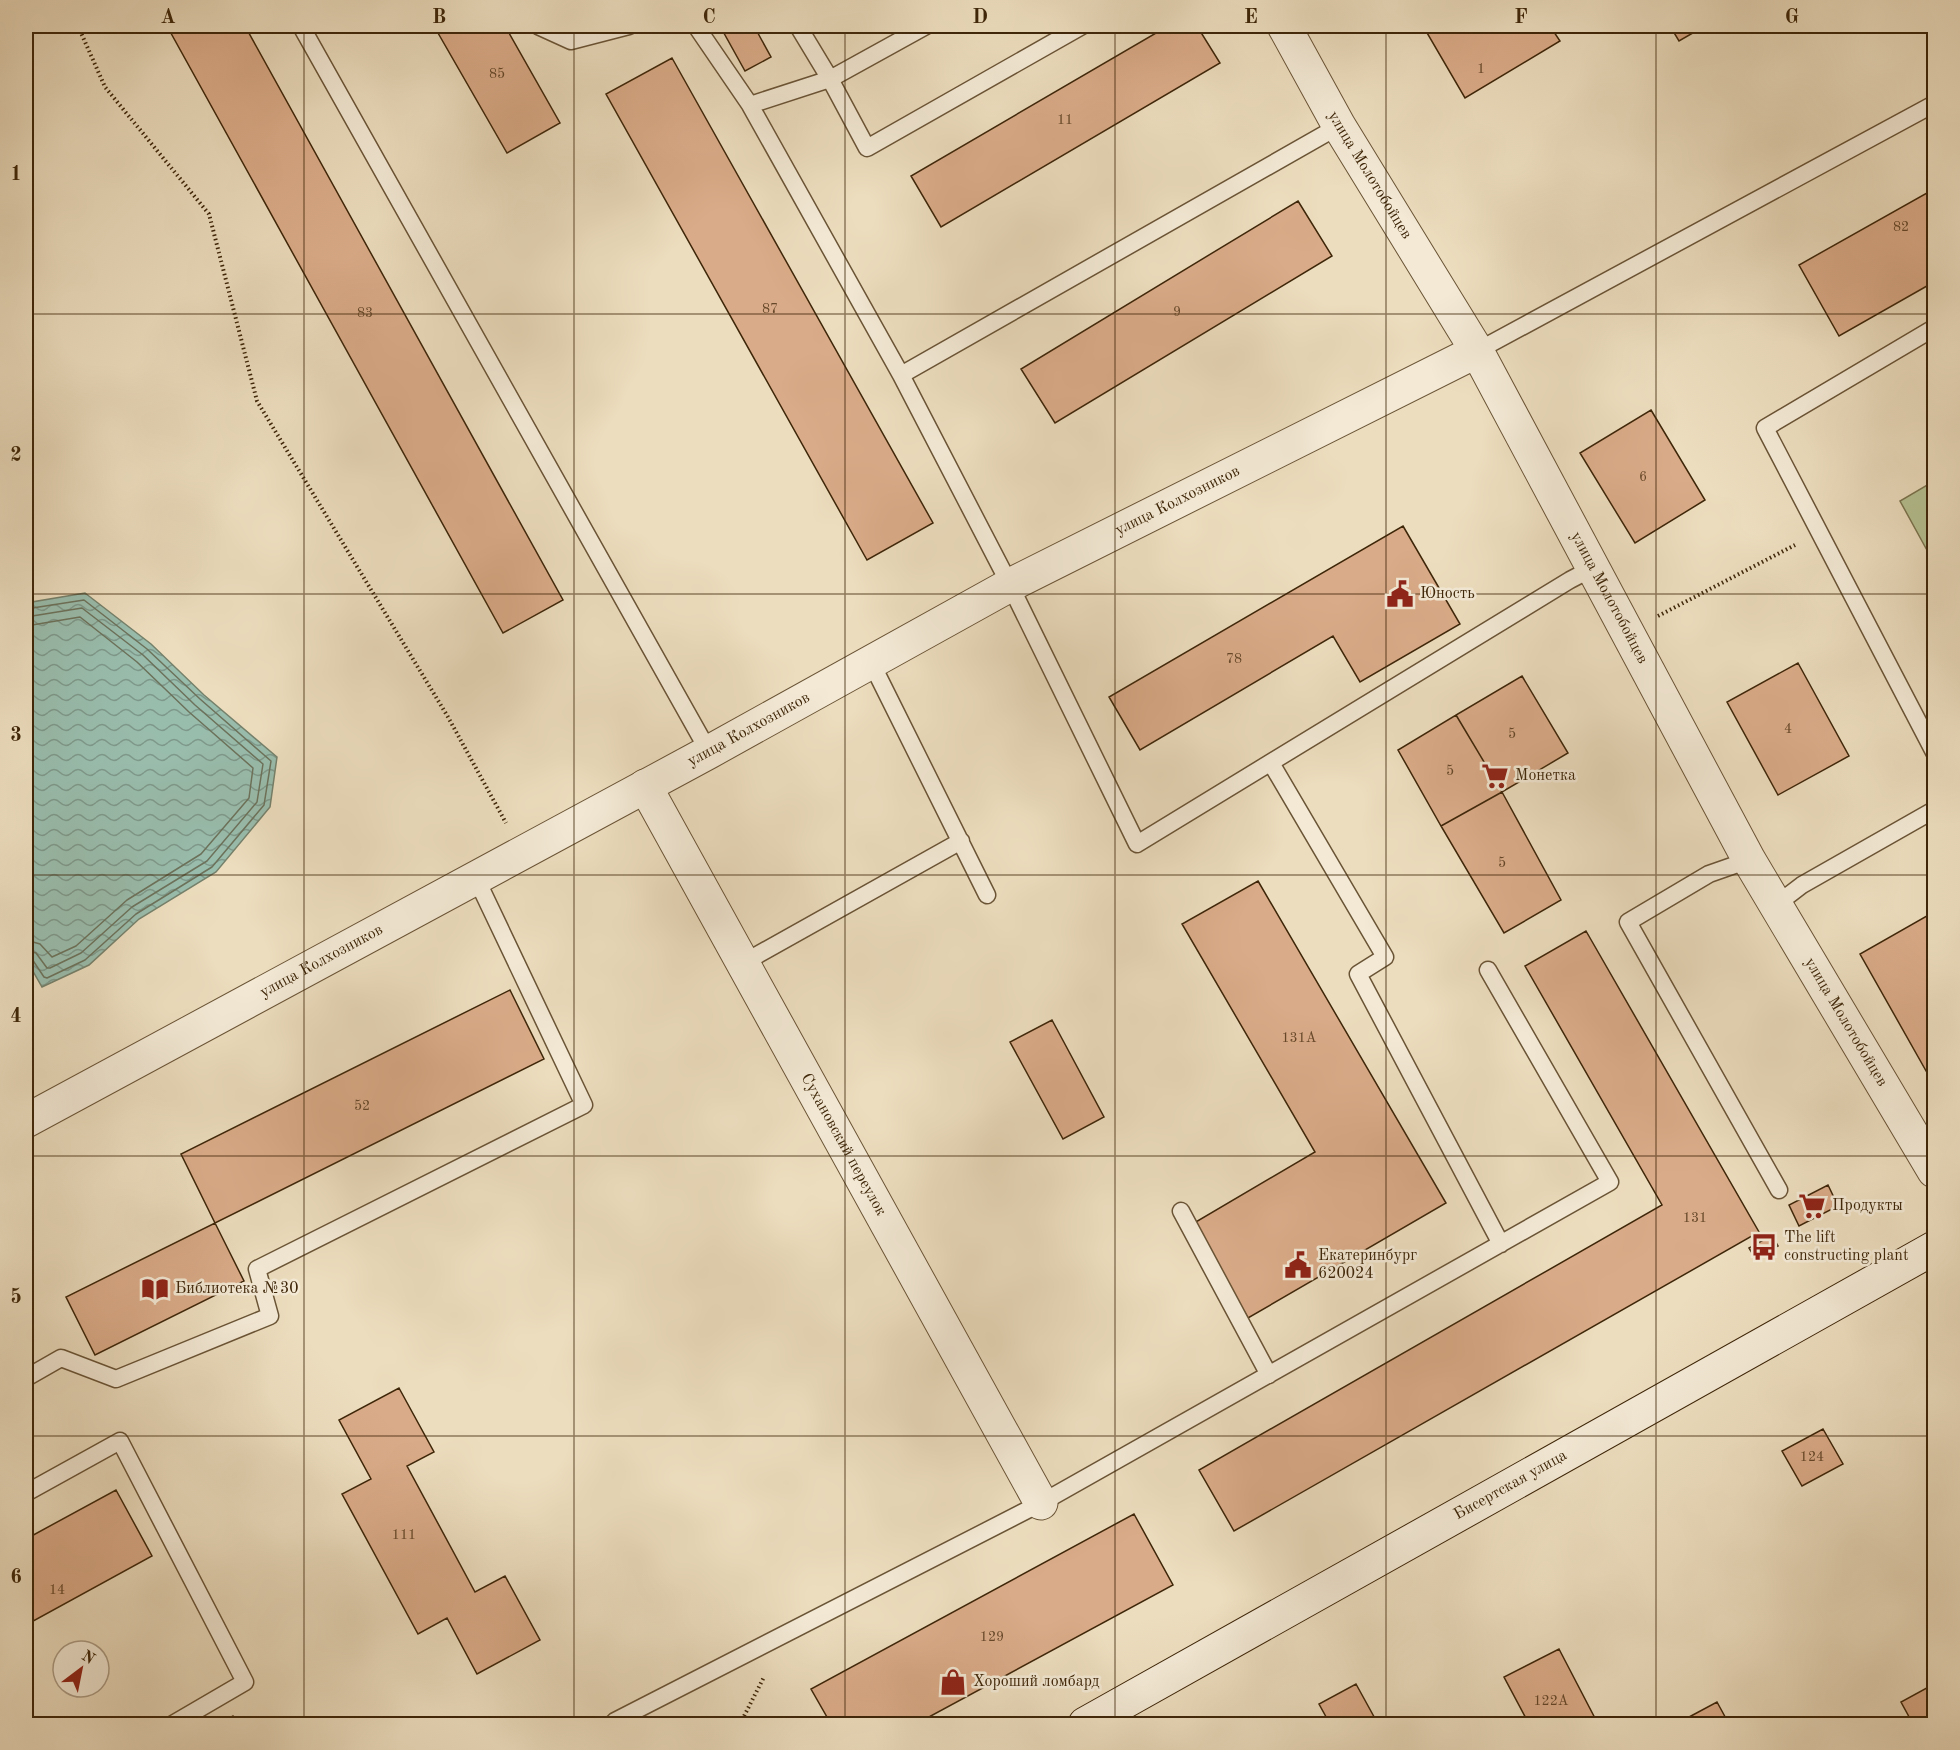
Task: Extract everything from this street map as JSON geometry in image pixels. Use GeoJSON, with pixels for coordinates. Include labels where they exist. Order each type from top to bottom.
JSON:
{"type":"FeatureCollection","features":[{"type":"Feature","properties":{"kind":"street","name":"улица Молотобойцев"},"geometry":{"type":"LineString","coordinates":[[1284,26],[1339,126],[1477,351],[1749,860],[1935,1171]]}},
{"type":"Feature","properties":{"kind":"street","name":"улица Колхозников"},"geometry":{"type":"LineString","coordinates":[[26,1121],[709,752],[1010,585],[1477,351]]}},
{"type":"Feature","properties":{"kind":"street","name":"Сухановский переулок"},"geometry":{"type":"LineString","coordinates":[[645,786],[1041,1503]]}},
{"type":"Feature","properties":{"kind":"street","name":"Бисертская улица"},"geometry":{"type":"LineString","coordinates":[[1085,1725],[1935,1248]]}},
{"type":"Feature","properties":{"kind":"lane"},"geometry":{"type":"LineString","coordinates":[[301,26],[709,752]]}},
{"type":"Feature","properties":{"kind":"lane"},"geometry":{"type":"LineString","coordinates":[[538,26],[571,41],[629,26]]}},
{"type":"Feature","properties":{"kind":"lane"},"geometry":{"type":"LineString","coordinates":[[696,26],[750,105],[901,375],[1010,585],[1137,844],[1593,568]]}},
{"type":"Feature","properties":{"kind":"lane"},"geometry":{"type":"LineString","coordinates":[[798,26],[867,148],[1083,26]]}},
{"type":"Feature","properties":{"kind":"lane"},"geometry":{"type":"LineString","coordinates":[[750,105],[830,79],[926,26]]}},
{"type":"Feature","properties":{"kind":"lane"},"geometry":{"type":"LineString","coordinates":[[1477,351],[1935,104]]}},
{"type":"Feature","properties":{"kind":"lane"},"geometry":{"type":"LineString","coordinates":[[901,375],[1339,126]]}},
{"type":"Feature","properties":{"kind":"lane"},"geometry":{"type":"LineString","coordinates":[[1935,328],[1765,428],[1935,752]]}},
{"type":"Feature","properties":{"kind":"lane"},"geometry":{"type":"LineString","coordinates":[[872,662],[987,895]]}},
{"type":"Feature","properties":{"kind":"lane"},"geometry":{"type":"LineString","coordinates":[[1271,763],[1386,957],[1358,974],[1501,1244]]}},
{"type":"Feature","properties":{"kind":"lane"},"geometry":{"type":"LineString","coordinates":[[1776,905],[1802,885],[1935,810]]}},
{"type":"Feature","properties":{"kind":"lane"},"geometry":{"type":"LineString","coordinates":[[743,963],[961,842]]}},
{"type":"Feature","properties":{"kind":"lane"},"geometry":{"type":"LineString","coordinates":[[1749,860],[1709,874],[1628,922],[1779,1190]]}},
{"type":"Feature","properties":{"kind":"lane"},"geometry":{"type":"LineString","coordinates":[[26,1378],[61,1358],[116,1379],[270,1316],[257,1269],[585,1105],[476,878]]}},
{"type":"Feature","properties":{"kind":"lane"},"geometry":{"type":"LineString","coordinates":[[617,1725],[615,1721],[1041,1503],[1610,1182],[1488,970]]}},
{"type":"Feature","properties":{"kind":"lane"},"geometry":{"type":"LineString","coordinates":[[1181,1211],[1269,1375]]}},
{"type":"Feature","properties":{"kind":"lane"},"geometry":{"type":"LineString","coordinates":[[26,1493],[120,1441],[245,1682],[173,1725]]}},
{"type":"Feature","properties":{"kind":"path"},"geometry":{"type":"LineString","coordinates":[[78,26],[105,87],[209,214],[257,401],[448,717],[522,852]]}},
{"type":"Feature","properties":{"kind":"path"},"geometry":{"type":"LineString","coordinates":[[1627,634],[1819,532]]}},
{"type":"Feature","properties":{"kind":"shaded area"},"geometry":{"type":"Polygon","coordinates":[[[1934,481],[1934,563],[1900,501],[1934,481]]]}},
{"type":"Feature","properties":{"kind":"water"},"geometry":{"type":"Polygon","coordinates":[[[85,593],[151,644],[204,695],[277,757],[270,807],[216,872],[139,919],[89,965],[42,987],[26,959],[26,603],[85,593]]]}},
{"type":"Feature","properties":{"kind":"building"},"geometry":{"type":"Polygon","coordinates":[[[167,26],[245,26],[563,600],[503,633],[167,26]]]}},
{"type":"Feature","properties":{"kind":"building"},"geometry":{"type":"Polygon","coordinates":[[[434,26],[505,26],[560,123],[507,153],[434,26]]]}},
{"type":"Feature","properties":{"kind":"building"},"geometry":{"type":"Polygon","coordinates":[[[720,26],[754,26],[771,57],[745,71],[720,26]]]}},
{"type":"Feature","properties":{"kind":"building"},"geometry":{"type":"Polygon","coordinates":[[[1168,26],[1197,26],[1220,63],[941,227],[911,176],[1168,26]]]}},
{"type":"Feature","properties":{"kind":"building"},"geometry":{"type":"Polygon","coordinates":[[[1423,26],[1550,26],[1560,41],[1465,98],[1423,26]]]}},
{"type":"Feature","properties":{"kind":"building"},"geometry":{"type":"Polygon","coordinates":[[[1670,26],[1705,26],[1679,41],[1670,26]]]}},
{"type":"Feature","properties":{"kind":"building"},"geometry":{"type":"Polygon","coordinates":[[[672,58],[933,523],[867,560],[606,94],[672,58]]]}},
{"type":"Feature","properties":{"kind":"building"},"geometry":{"type":"Polygon","coordinates":[[[1934,189],[1934,282],[1839,336],[1799,265],[1934,189]]]}},
{"type":"Feature","properties":{"kind":"building"},"geometry":{"type":"Polygon","coordinates":[[[1298,201],[1332,256],[1055,423],[1021,369],[1298,201]]]}},
{"type":"Feature","properties":{"kind":"building"},"geometry":{"type":"Polygon","coordinates":[[[1651,410],[1705,500],[1635,543],[1580,453],[1651,410]]]}},
{"type":"Feature","properties":{"kind":"building"},"geometry":{"type":"Polygon","coordinates":[[[1403,526],[1460,624],[1360,682],[1333,636],[1140,750],[1109,697],[1403,526]]]}},
{"type":"Feature","properties":{"kind":"building"},"geometry":{"type":"Polygon","coordinates":[[[1798,663],[1849,756],[1778,795],[1727,702],[1798,663]]]}},
{"type":"Feature","properties":{"kind":"building"},"geometry":{"type":"Polygon","coordinates":[[[1522,676],[1568,753],[1502,792],[1456,715],[1522,676]]]}},
{"type":"Feature","properties":{"kind":"building"},"geometry":{"type":"Polygon","coordinates":[[[1456,715],[1502,792],[1441,826],[1398,750],[1456,715]]]}},
{"type":"Feature","properties":{"kind":"building"},"geometry":{"type":"Polygon","coordinates":[[[1502,792],[1561,900],[1504,933],[1441,826],[1502,792]]]}},
{"type":"Feature","properties":{"kind":"building"},"geometry":{"type":"Polygon","coordinates":[[[1258,881],[1446,1203],[1248,1318],[1194,1223],[1315,1152],[1182,924],[1258,881]]]}},
{"type":"Feature","properties":{"kind":"building"},"geometry":{"type":"Polygon","coordinates":[[[1932,913],[1934,917],[1934,1085],[1860,954],[1932,913]]]}},
{"type":"Feature","properties":{"kind":"building"},"geometry":{"type":"Polygon","coordinates":[[[1586,931],[1759,1232],[1234,1531],[1199,1470],[1662,1205],[1525,966],[1586,931]]]}},
{"type":"Feature","properties":{"kind":"building"},"geometry":{"type":"Polygon","coordinates":[[[510,990],[544,1059],[215,1223],[181,1154],[510,990]]]}},
{"type":"Feature","properties":{"kind":"building"},"geometry":{"type":"Polygon","coordinates":[[[1052,1020],[1104,1117],[1063,1139],[1010,1042],[1052,1020]]]}},
{"type":"Feature","properties":{"kind":"building"},"geometry":{"type":"Polygon","coordinates":[[[1828,1185],[1838,1206],[1799,1226],[1789,1205],[1828,1185]]]}},
{"type":"Feature","properties":{"kind":"building","name":"Библиотека №30"},"geometry":{"type":"Polygon","coordinates":[[[215,1223],[244,1281],[95,1355],[66,1297],[215,1223]]]}},
{"type":"Feature","properties":{"kind":"building"},"geometry":{"type":"Polygon","coordinates":[[[1772,1235],[1778,1246],[1755,1258],[1749,1248],[1772,1235]]]}},
{"type":"Feature","properties":{"kind":"building"},"geometry":{"type":"Polygon","coordinates":[[[1934,1351],[1934,1364],[1929,1354],[1934,1351]]]}},
{"type":"Feature","properties":{"kind":"building"},"geometry":{"type":"Polygon","coordinates":[[[399,1388],[434,1452],[407,1466],[475,1592],[505,1576],[540,1640],[477,1674],[447,1618],[418,1634],[342,1494],[371,1479],[339,1420],[399,1388]]]}},
{"type":"Feature","properties":{"kind":"building"},"geometry":{"type":"Polygon","coordinates":[[[1823,1429],[1843,1464],[1802,1486],[1782,1451],[1823,1429]]]}},
{"type":"Feature","properties":{"kind":"building"},"geometry":{"type":"Polygon","coordinates":[[[116,1490],[152,1556],[26,1625],[26,1539],[116,1490]]]}},
{"type":"Feature","properties":{"kind":"building"},"geometry":{"type":"Polygon","coordinates":[[[1134,1514],[1173,1585],[916,1724],[831,1724],[811,1689],[1134,1514]]]}},
{"type":"Feature","properties":{"kind":"building"},"geometry":{"type":"Polygon","coordinates":[[[1559,1649],[1598,1724],[1529,1724],[1504,1677],[1559,1649]]]}},
{"type":"Feature","properties":{"kind":"building"},"geometry":{"type":"Polygon","coordinates":[[[1356,1684],[1378,1724],[1330,1724],[1319,1704],[1356,1684]]]}},
{"type":"Feature","properties":{"kind":"building"},"geometry":{"type":"Polygon","coordinates":[[[1934,1684],[1934,1724],[1913,1724],[1901,1702],[1934,1684]]]}},
{"type":"Feature","properties":{"kind":"building"},"geometry":{"type":"Polygon","coordinates":[[[1717,1702],[1729,1724],[1676,1724],[1717,1702]]]}},
{"type":"Feature","properties":{"kind":"building"},"geometry":{"type":"Polygon","coordinates":[[[233,1716],[237,1724],[218,1724],[233,1716]]]}},
{"type":"Feature","properties":{"kind":"place","name":"Юность"},"geometry":{"type":"Point","coordinates":[1400,594]}},
{"type":"Feature","properties":{"kind":"place","name":"Монетка"},"geometry":{"type":"Point","coordinates":[1495,776]}},
{"type":"Feature","properties":{"kind":"place","name":"Продукты"},"geometry":{"type":"Point","coordinates":[1812,1206]}},
{"type":"Feature","properties":{"kind":"place","name":"The lift constructing plant"},"geometry":{"type":"Point","coordinates":[1764,1247]}},
{"type":"Feature","properties":{"kind":"place","name":"Екатеринбург 620024"},"geometry":{"type":"Point","coordinates":[1298,1265]}},
{"type":"Feature","properties":{"kind":"place","name":"Библиотека №30"},"geometry":{"type":"Point","coordinates":[155,1289]}},
{"type":"Feature","properties":{"kind":"place","name":"Хороший ломбард"},"geometry":{"type":"Point","coordinates":[953,1682]}}]}
